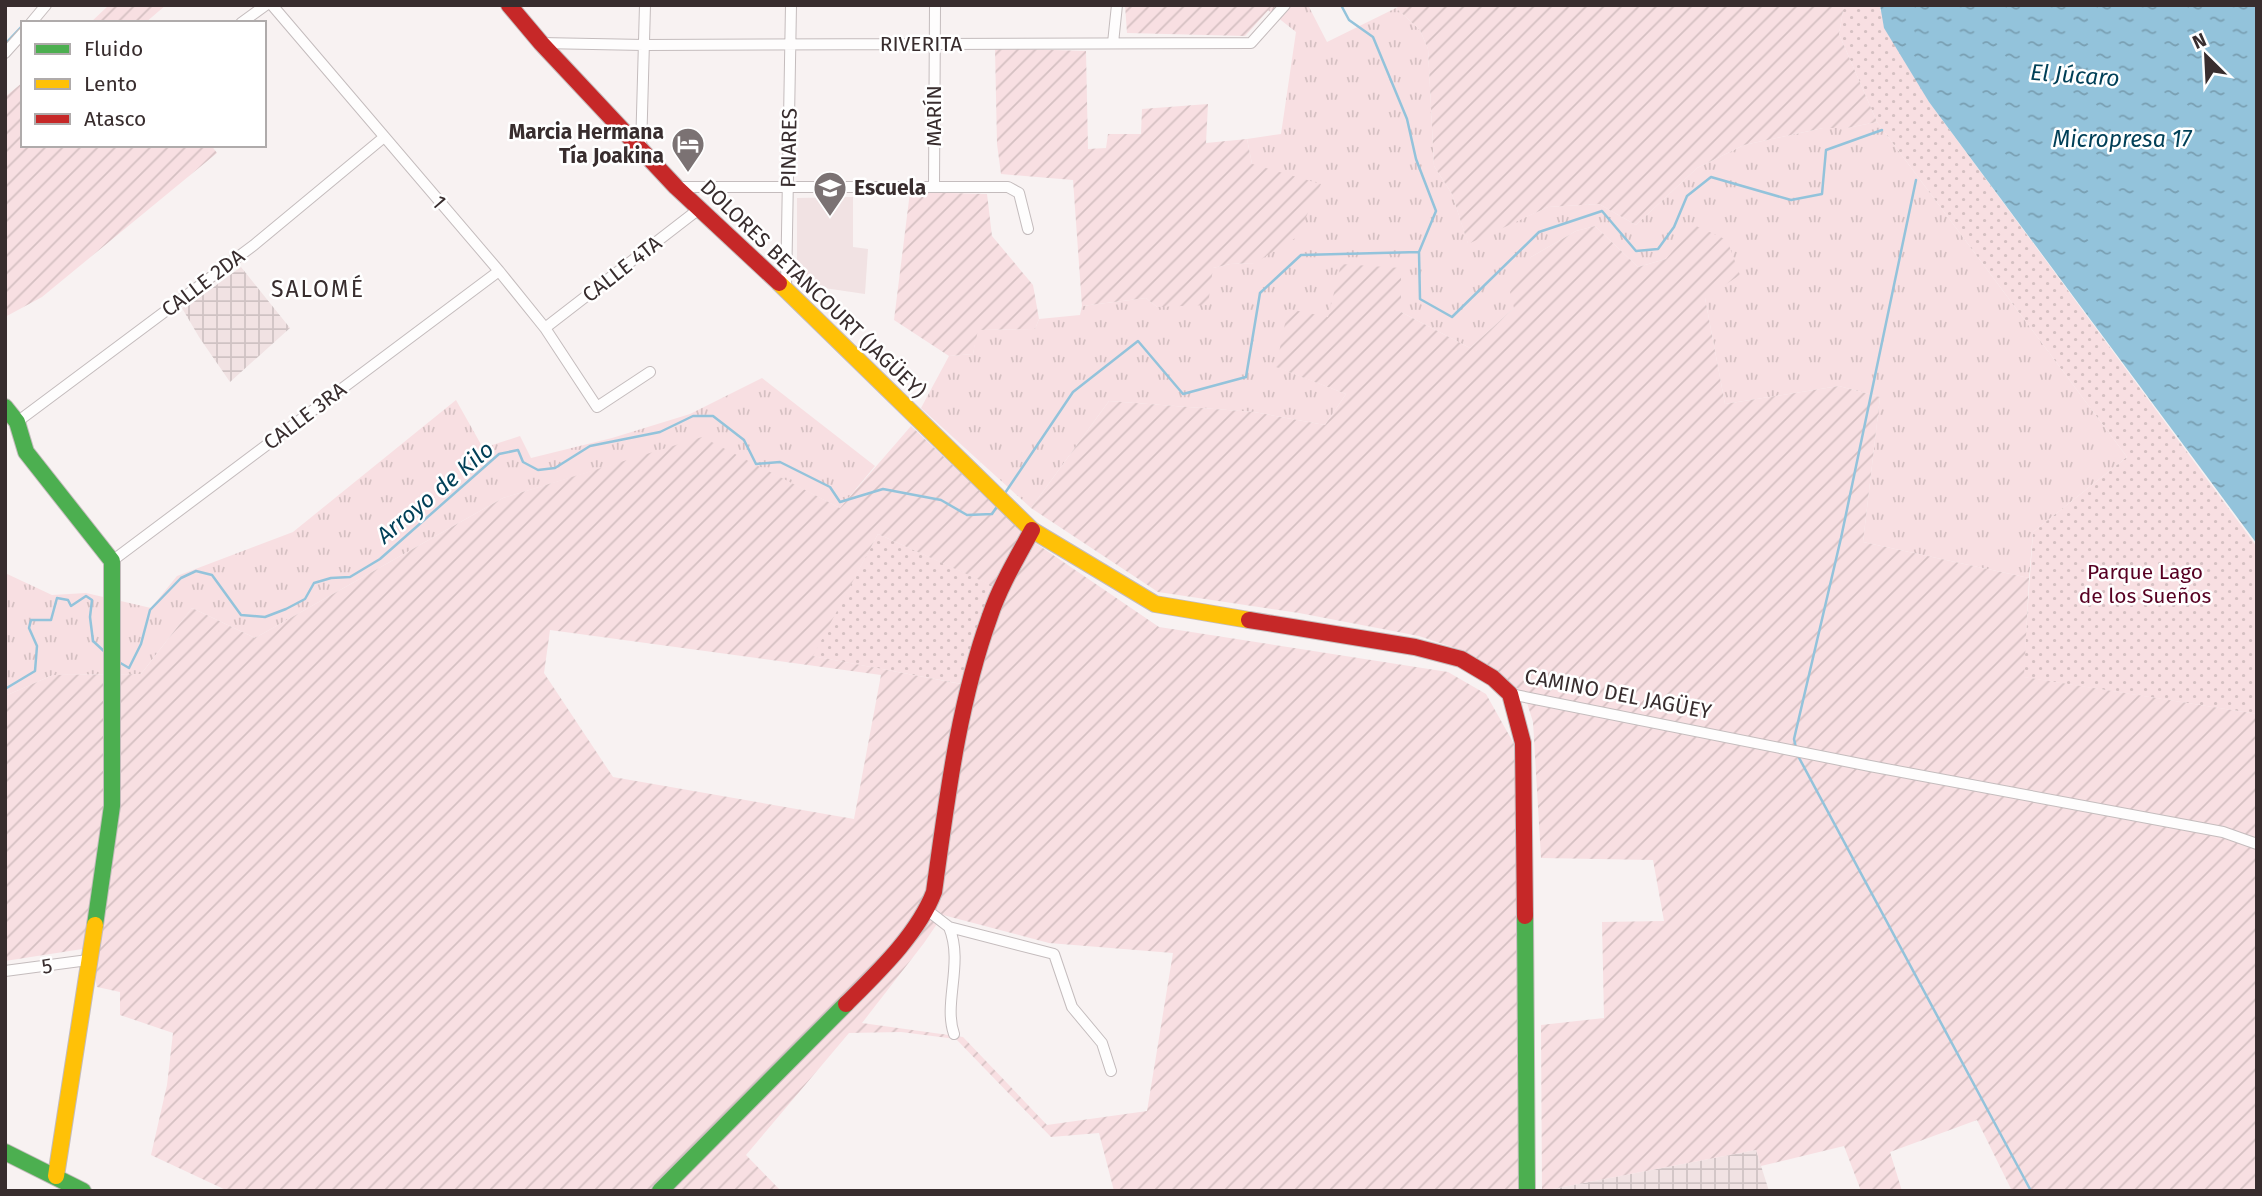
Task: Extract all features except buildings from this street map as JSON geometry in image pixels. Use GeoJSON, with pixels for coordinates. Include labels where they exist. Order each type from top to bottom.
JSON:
{"type":"FeatureCollection","features":[{"type":"Feature","properties":{"kind":"street"},"geometry":{"type":"LineString","coordinates":[[33,21],[46,5]]}},
{"type":"Feature","properties":{"kind":"street"},"geometry":{"type":"LineString","coordinates":[[244,21],[266,5]]}},
{"type":"Feature","properties":{"kind":"street","name":"1"},"geometry":{"type":"LineString","coordinates":[[272,5],[499,271],[545,328],[597,407],[650,372]]}},
{"type":"Feature","properties":{"kind":"street","name":"DOLORES BETANCOURT (JAGÜEY)"},"geometry":{"type":"LineString","coordinates":[[509,5],[541,43],[676,187],[1002,500]]}},
{"type":"Feature","properties":{"kind":"street"},"geometry":{"type":"LineString","coordinates":[[641,150],[645,5]]}},
{"type":"Feature","properties":{"kind":"street","name":"PINARES"},"geometry":{"type":"LineString","coordinates":[[786,290],[791,5]]}},
{"type":"Feature","properties":{"kind":"street","name":"MARÍN"},"geometry":{"type":"LineString","coordinates":[[934,186],[935,5]]}},
{"type":"Feature","properties":{"kind":"street"},"geometry":{"type":"LineString","coordinates":[[1113,43],[1117,5]]}},
{"type":"Feature","properties":{"kind":"street","name":"RIVERITA"},"geometry":{"type":"LineString","coordinates":[[541,43],[1251,43],[1285,5]]}},
{"type":"Feature","properties":{"kind":"street"},"geometry":{"type":"LineString","coordinates":[[5,53],[21,35]]}},
{"type":"Feature","properties":{"kind":"street","name":"CALLE 2DA"},"geometry":{"type":"LineString","coordinates":[[17,422],[254,245],[383,138]]}},
{"type":"Feature","properties":{"kind":"street"},"geometry":{"type":"LineString","coordinates":[[676,187],[1007,187],[1019,193],[1028,229]]}},
{"type":"Feature","properties":{"kind":"street","name":"CALLE 4TA"},"geometry":{"type":"LineString","coordinates":[[545,328],[699,209]]}},
{"type":"Feature","properties":{"kind":"street","name":"CALLE 3RA"},"geometry":{"type":"LineString","coordinates":[[112,561],[499,271]]}},
{"type":"Feature","properties":{"kind":"street"},"geometry":{"type":"LineString","coordinates":[[5,407],[17,422],[26,452],[112,561],[112,806],[56,1176]]}},
{"type":"Feature","properties":{"kind":"street","name":"CAMINO DEL JAGÜEY"},"geometry":{"type":"LineString","coordinates":[[1002,500],[1032,530],[1155,604],[1415,647],[1461,659],[1493,678],[1510,694],[1870,766],[2223,832],[2257,844]]}},
{"type":"Feature","properties":{"kind":"street"},"geometry":{"type":"LineString","coordinates":[[660,1191],[880,970],[927,910],[934,892],[964,699],[990,615],[1032,530]]}},
{"type":"Feature","properties":{"kind":"street"},"geometry":{"type":"LineString","coordinates":[[1510,694],[1522,743],[1527,1191]]}},
{"type":"Feature","properties":{"kind":"street"},"geometry":{"type":"LineString","coordinates":[[927,910],[949,927],[1054,954],[1072,1007],[1102,1043],[1111,1070]]}},
{"type":"Feature","properties":{"kind":"street"},"geometry":{"type":"LineString","coordinates":[[949,927],[955,947],[951,1021],[954,1034]]}},
{"type":"Feature","properties":{"kind":"street","name":"5"},"geometry":{"type":"LineString","coordinates":[[5,971],[88,960]]}},
{"type":"Feature","properties":{"kind":"street"},"geometry":{"type":"LineString","coordinates":[[5,1152],[83,1191]]}},
{"type":"Feature","properties":{"kind":"shaded area"},"geometry":{"type":"Polygon","coordinates":[[[853,197],[853,247],[868,249],[865,294],[797,284],[797,198],[853,197]]]}},
{"type":"Feature","properties":{"kind":"shaded area"},"geometry":{"type":"Polygon","coordinates":[[[241,267],[290,328],[230,382],[182,308],[241,267]]]}},
{"type":"Feature","properties":{"kind":"shaded area"},"geometry":{"type":"Polygon","coordinates":[[[1756,1150],[1769,1191],[1542,1191],[1756,1150]]]}},
{"type":"Feature","properties":{"kind":"green space"},"geometry":{"type":"Polygon","coordinates":[[[109,5],[166,5],[147,21],[92,21],[109,5]]]}},
{"type":"Feature","properties":{"kind":"green space"},"geometry":{"type":"Polygon","coordinates":[[[1125,5],[1273,5],[1245,36],[1127,33],[1125,5]]]}},
{"type":"Feature","properties":{"kind":"green space"},"geometry":{"type":"Polygon","coordinates":[[[1273,5],[1308,5],[1327,42],[1396,8],[1420,30],[1428,49],[1434,166],[1452,194],[1468,243],[1548,207],[1599,204],[1636,225],[1697,168],[1744,145],[1823,128],[1847,128],[1877,122],[2127,457],[2033,532],[2029,578],[1863,542],[1880,397],[1839,386],[1725,404],[1705,298],[1666,259],[1638,267],[1595,226],[1576,231],[1531,257],[1514,308],[1470,348],[1401,312],[1328,318],[1277,367],[1346,394],[1325,425],[1254,412],[1109,401],[1031,508],[921,408],[949,356],[973,354],[977,330],[1035,329],[1039,319],[1080,315],[1082,306],[1146,298],[1157,307],[1213,268],[1255,263],[1252,164],[1247,139],[1281,134],[1296,32],[1268,10],[1273,5]]]}},
{"type":"Feature","properties":{"kind":"green space"},"geometry":{"type":"Polygon","coordinates":[[[1402,5],[1844,5],[1839,34],[1877,122],[1847,128],[1823,128],[1744,145],[1697,168],[1636,225],[1599,204],[1548,207],[1468,244],[1452,194],[1434,166],[1428,49],[1420,30],[1396,8],[1402,5]]]}},
{"type":"Feature","properties":{"kind":"green space","name":"Parque Lago de los Sueños"},"geometry":{"type":"Polygon","coordinates":[[[1844,5],[1880,5],[1880,10],[1929,102],[2257,547],[2257,714],[2023,677],[2033,532],[2127,457],[1877,122],[1839,34],[1844,5]]]}},
{"type":"Feature","properties":{"kind":"green space"},"geometry":{"type":"Polygon","coordinates":[[[995,48],[1086,51],[1088,149],[1106,148],[1108,134],[1141,134],[1142,109],[1208,104],[1206,143],[1247,139],[1252,164],[1321,184],[1297,237],[1255,263],[1213,268],[1208,305],[1157,307],[1146,298],[1082,306],[1073,180],[1001,174],[997,144],[995,48]]]}},
{"type":"Feature","properties":{"kind":"green space"},"geometry":{"type":"Polygon","coordinates":[[[21,84],[21,147],[212,147],[217,153],[42,297],[5,317],[5,97],[21,84]]]}},
{"type":"Feature","properties":{"kind":"green space"},"geometry":{"type":"Polygon","coordinates":[[[910,192],[987,194],[992,236],[1033,285],[1039,319],[1035,329],[978,330],[973,354],[949,356],[894,320],[910,192]]]}},
{"type":"Feature","properties":{"kind":"green space"},"geometry":{"type":"Polygon","coordinates":[[[1694,225],[1727,240],[1740,275],[1705,298],[1725,404],[1839,386],[1880,397],[1863,542],[2029,578],[2024,677],[2257,714],[2257,1191],[2012,1191],[1977,1120],[1890,1152],[1902,1191],[1861,1191],[1844,1146],[1761,1166],[1756,1150],[1542,1191],[1541,1025],[1604,1018],[1602,922],[1664,921],[1653,860],[1541,858],[1533,722],[1524,693],[1464,651],[1419,636],[1299,613],[1158,592],[1031,508],[1109,401],[1254,412],[1325,425],[1346,394],[1276,367],[1288,309],[1328,317],[1341,264],[1401,268],[1401,312],[1470,348],[1514,308],[1510,292],[1531,257],[1576,231],[1595,226],[1638,267],[1666,259],[1694,225]]]}},
{"type":"Feature","properties":{"kind":"green space"},"geometry":{"type":"Polygon","coordinates":[[[762,378],[875,466],[840,508],[702,438],[503,498],[255,638],[192,608],[141,674],[53,675],[5,696],[5,573],[52,595],[86,593],[151,608],[177,576],[293,532],[456,400],[483,448],[520,436],[531,458],[612,438],[690,414],[762,378]]]}},
{"type":"Feature","properties":{"kind":"green space"},"geometry":{"type":"Polygon","coordinates":[[[911,426],[1034,542],[1159,627],[1448,672],[1486,694],[1518,751],[1516,895],[1521,1191],[1114,1191],[1099,1133],[1051,1137],[956,1039],[901,1032],[849,1033],[746,1155],[781,1191],[228,1191],[151,1155],[167,1085],[173,1033],[120,1015],[120,992],[97,987],[89,948],[5,961],[5,696],[53,675],[141,674],[192,608],[255,638],[503,498],[702,437],[840,508],[911,426]],[[878,534],[813,656],[961,684],[993,586],[878,534]],[[550,630],[544,673],[613,777],[854,819],[881,675],[550,630]],[[943,915],[862,1023],[963,1037],[1047,1125],[1147,1111],[1173,953],[1049,943],[943,915]]]}},
{"type":"Feature","properties":{"kind":"green space"},"geometry":{"type":"Polygon","coordinates":[[[878,534],[994,586],[962,684],[812,656],[878,534]]]}},
{"type":"Feature","properties":{"kind":"water","name":"Micropresa 17"},"geometry":{"type":"Polygon","coordinates":[[[1880,5],[2257,5],[2257,544],[1929,102],[1884,28],[1880,5]]]}},
{"type":"Feature","properties":{"kind":"waterway"},"geometry":{"type":"LineString","coordinates":[[1341,5],[1349,20],[1373,37],[1407,119],[1416,159],[1436,211],[1419,252]]}},
{"type":"Feature","properties":{"kind":"waterway"},"geometry":{"type":"LineString","coordinates":[[5,44],[21,27]]}},
{"type":"Feature","properties":{"kind":"waterway","name":"Arroyo de Kilo"},"geometry":{"type":"LineString","coordinates":[[1005,493],[1073,392],[1138,341],[1183,394],[1246,377],[1260,293],[1301,255],[1419,252],[1420,299],[1452,317],[1539,232],[1602,211],[1636,251],[1658,249],[1674,227],[1687,196],[1711,177],[1791,200],[1822,194],[1826,150],[1882,130]]}},
{"type":"Feature","properties":{"kind":"waterway"},"geometry":{"type":"LineString","coordinates":[[1796,748],[1794,739],[1841,538],[1916,180]]}},
{"type":"Feature","properties":{"kind":"waterway","name":"Arroyo de Kilo"},"geometry":{"type":"LineString","coordinates":[[117,661],[129,668],[141,644],[150,610],[181,578],[196,571],[212,575],[241,615],[265,617],[305,599],[314,583],[331,578],[350,577],[380,559],[499,454],[518,450],[523,462],[538,470],[555,468],[590,446],[660,432],[693,416],[713,416],[744,440],[756,464],[780,462],[830,487],[840,502],[883,489],[941,500],[967,515],[992,514],[998,505]]}},
{"type":"Feature","properties":{"kind":"waterway","name":"Arroyo de Kilo"},"geometry":{"type":"LineString","coordinates":[[5,689],[35,671],[37,646],[29,628],[31,620],[51,620],[57,598],[68,600],[71,606],[86,596],[92,600],[90,617],[93,641],[106,653]]}},
{"type":"Feature","properties":{"kind":"waterway"},"geometry":{"type":"LineString","coordinates":[[1797,754],[2031,1191]]}},
{"type":"Feature","properties":{"kind":"traffic: fast"},"geometry":{"type":"LineString","coordinates":[[5,407],[17,422],[26,452],[112,561],[112,806],[95,925]]}},
{"type":"Feature","properties":{"kind":"traffic: fast"},"geometry":{"type":"LineString","coordinates":[[1525,916],[1527,1191]]}},
{"type":"Feature","properties":{"kind":"traffic: fast"},"geometry":{"type":"LineString","coordinates":[[660,1191],[846,1004]]}},
{"type":"Feature","properties":{"kind":"traffic: fast"},"geometry":{"type":"LineString","coordinates":[[5,1152],[83,1191]]}},
{"type":"Feature","properties":{"kind":"traffic: slow"},"geometry":{"type":"LineString","coordinates":[[779,283],[1032,530],[1155,604],[1249,620]]}},
{"type":"Feature","properties":{"kind":"traffic: slow"},"geometry":{"type":"LineString","coordinates":[[56,1176],[95,925]]}},
{"type":"Feature","properties":{"kind":"traffic: jam"},"geometry":{"type":"LineString","coordinates":[[509,5],[541,43],[676,187],[779,283]]}},
{"type":"Feature","properties":{"kind":"traffic: jam"},"geometry":{"type":"LineString","coordinates":[[846,1004],[908,937],[934,892],[955,752],[979,650],[994,605],[1032,530]]}},
{"type":"Feature","properties":{"kind":"traffic: jam"},"geometry":{"type":"LineString","coordinates":[[1249,620],[1415,647],[1461,659],[1493,678],[1510,694],[1523,743],[1525,916]]}},
{"type":"Feature","properties":{"kind":"place","name":"Marcia Hermana Tía Joakina"},"geometry":{"type":"Point","coordinates":[688,174]}},
{"type":"Feature","properties":{"kind":"place","name":"Escuela"},"geometry":{"type":"Point","coordinates":[830,218]}},
{"type":"Feature","properties":{"kind":"district","name":"SALOMÉ"},"geometry":{"type":"Point","coordinates":[318,289]}},
{"type":"Feature","properties":{"kind":"water label","name":"El Júcaro"},"geometry":{"type":"Point","coordinates":[2075,75]}}]}
